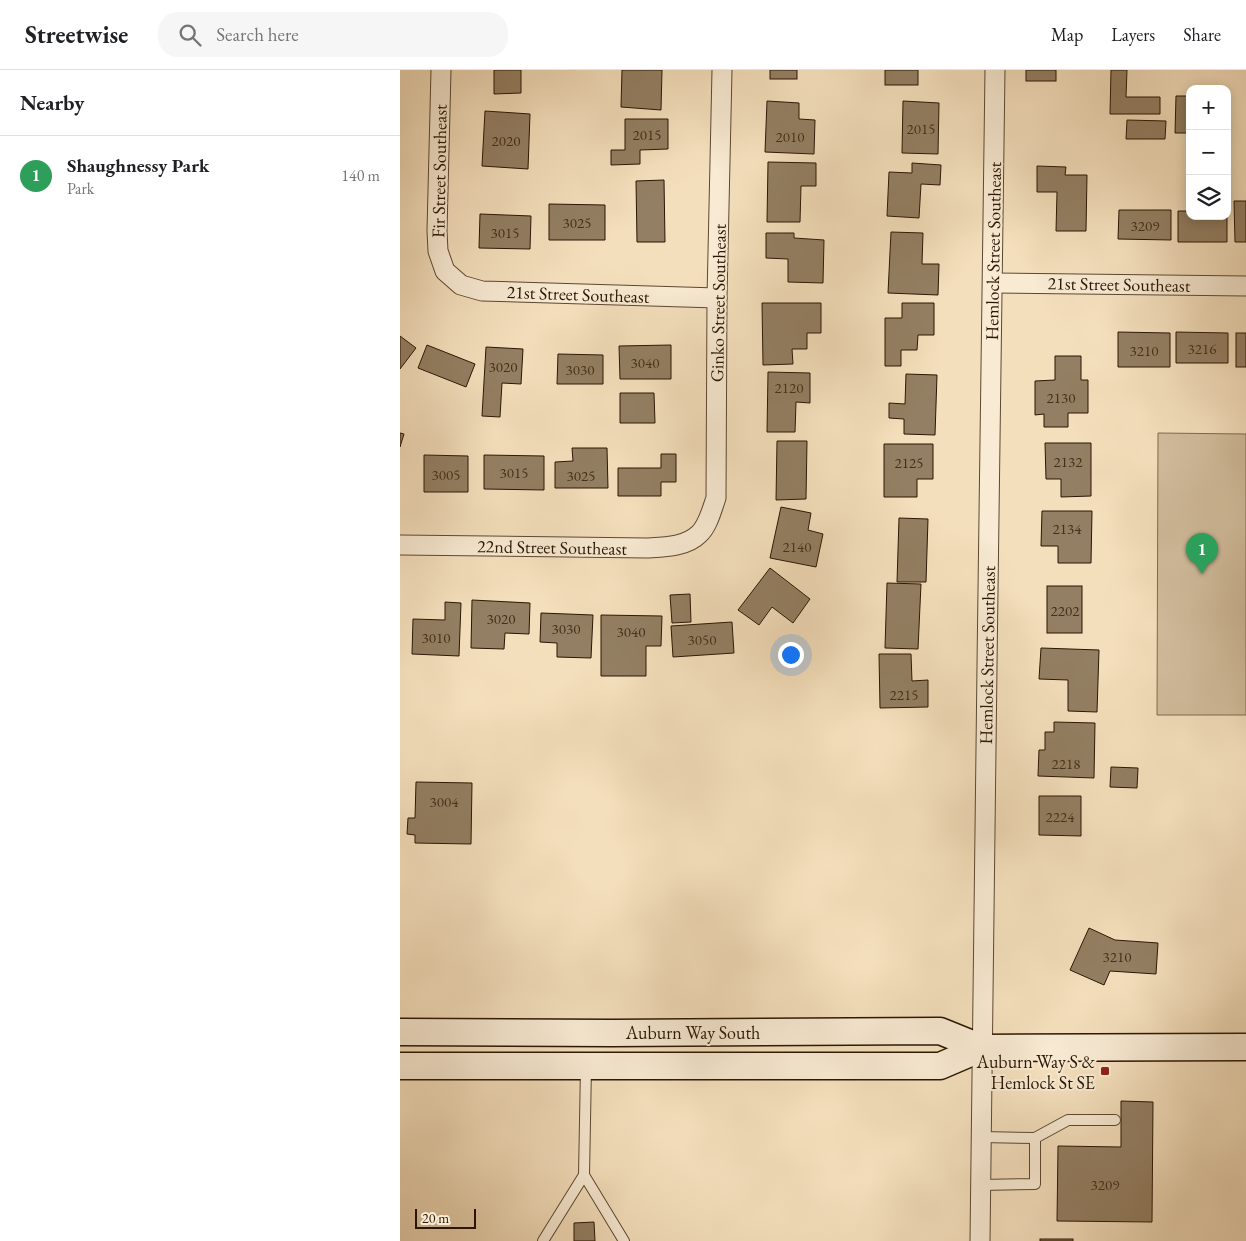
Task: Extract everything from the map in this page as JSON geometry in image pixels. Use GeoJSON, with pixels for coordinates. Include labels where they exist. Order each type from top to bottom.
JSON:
{"type":"FeatureCollection","features":[{"type":"Feature","properties":{"kind":"main road","name":"Auburn Way South"},"geometry":{"type":"LineString","coordinates":[[400,1032],[940,1031],[982,1048],[1246,1047]]}},
{"type":"Feature","properties":{"kind":"main road"},"geometry":{"type":"LineString","coordinates":[[586,1065],[593,1053],[598,1049],[649,1049],[694,1045],[708,1041],[724,1032]]}},
{"type":"Feature","properties":{"kind":"main road","name":"Auburn Way South"},"geometry":{"type":"LineString","coordinates":[[400,1066],[940,1066],[982,1048]]}},
{"type":"Feature","properties":{"kind":"street","name":"Fir Street Southeast"},"geometry":{"type":"LineString","coordinates":[[441,70],[437,231],[438,251],[445,272]]}},
{"type":"Feature","properties":{"kind":"street","name":"Ginko Street Southeast"},"geometry":{"type":"LineString","coordinates":[[700,533],[710,517],[716,498],[722,70]]}},
{"type":"Feature","properties":{"kind":"street","name":"Hemlock Street Southeast"},"geometry":{"type":"LineString","coordinates":[[980,1241],[995,70]]}},
{"type":"Feature","properties":{"kind":"street","name":"21st Street Southeast"},"geometry":{"type":"LineString","coordinates":[[445,272],[461,285],[482,291],[718,298]]}},
{"type":"Feature","properties":{"kind":"street","name":"21st Street Southeast"},"geometry":{"type":"LineString","coordinates":[[993,283],[1246,286]]}},
{"type":"Feature","properties":{"kind":"street","name":"22nd Street Southeast"},"geometry":{"type":"LineString","coordinates":[[400,545],[646,548],[685,543],[700,533]]}},
{"type":"Feature","properties":{"kind":"lane"},"geometry":{"type":"LineString","coordinates":[[543,1241],[584,1174],[586,1065]]}},
{"type":"Feature","properties":{"kind":"lane"},"geometry":{"type":"LineString","coordinates":[[981,1137],[1035,1138],[1068,1120],[1115,1120]]}},
{"type":"Feature","properties":{"kind":"lane"},"geometry":{"type":"LineString","coordinates":[[981,1185],[1034,1184],[1035,1138]]}},
{"type":"Feature","properties":{"kind":"lane"},"geometry":{"type":"LineString","coordinates":[[584,1174],[624,1241]]}},
{"type":"Feature","properties":{"kind":"shaded area"},"geometry":{"type":"Polygon","coordinates":[[[1158,433],[1246,434],[1246,715],[1157,715],[1158,433]]]}},
{"type":"Feature","properties":{"kind":"building"},"geometry":{"type":"Polygon","coordinates":[[[494,70],[521,70],[521,93],[494,94],[494,70]]]}},
{"type":"Feature","properties":{"kind":"building"},"geometry":{"type":"Polygon","coordinates":[[[622,70],[662,70],[661,110],[621,107],[622,70]]]}},
{"type":"Feature","properties":{"kind":"building"},"geometry":{"type":"Polygon","coordinates":[[[770,70],[797,70],[797,79],[770,79],[770,70]]]}},
{"type":"Feature","properties":{"kind":"building"},"geometry":{"type":"Polygon","coordinates":[[[885,70],[918,70],[918,85],[885,85],[885,70]]]}},
{"type":"Feature","properties":{"kind":"building"},"geometry":{"type":"Polygon","coordinates":[[[1026,70],[1056,70],[1056,81],[1026,81],[1026,70]]]}},
{"type":"Feature","properties":{"kind":"building"},"geometry":{"type":"Polygon","coordinates":[[[1111,70],[1127,70],[1126,97],[1160,97],[1160,114],[1110,114],[1111,70]]]}},
{"type":"Feature","properties":{"kind":"building"},"geometry":{"type":"Polygon","coordinates":[[[1176,96],[1186,96],[1186,133],[1175,133],[1176,96]]]}},
{"type":"Feature","properties":{"kind":"building"},"geometry":{"type":"Polygon","coordinates":[[[767,101],[799,103],[799,119],[815,120],[814,154],[765,152],[767,101]]]}},
{"type":"Feature","properties":{"kind":"building"},"geometry":{"type":"Polygon","coordinates":[[[903,101],[939,103],[938,154],[902,153],[903,101]]]}},
{"type":"Feature","properties":{"kind":"building"},"geometry":{"type":"Polygon","coordinates":[[[485,111],[530,114],[528,169],[482,166],[485,111]]]}},
{"type":"Feature","properties":{"kind":"building"},"geometry":{"type":"Polygon","coordinates":[[[625,119],[668,119],[668,149],[640,150],[640,164],[611,165],[611,150],[625,150],[625,119]]]}},
{"type":"Feature","properties":{"kind":"building"},"geometry":{"type":"Polygon","coordinates":[[[1127,120],[1166,121],[1165,139],[1126,139],[1127,120]]]}},
{"type":"Feature","properties":{"kind":"building"},"geometry":{"type":"Polygon","coordinates":[[[768,162],[816,163],[816,186],[801,186],[800,222],[767,222],[768,162]]]}},
{"type":"Feature","properties":{"kind":"building"},"geometry":{"type":"Polygon","coordinates":[[[912,163],[941,165],[940,185],[921,184],[919,218],[887,216],[889,172],[912,173],[912,163]]]}},
{"type":"Feature","properties":{"kind":"building"},"geometry":{"type":"Polygon","coordinates":[[[1037,166],[1066,167],[1065,175],[1087,175],[1086,231],[1056,231],[1057,192],[1037,192],[1037,166]]]}},
{"type":"Feature","properties":{"kind":"building"},"geometry":{"type":"Polygon","coordinates":[[[664,180],[665,242],[637,242],[636,181],[664,180]]]}},
{"type":"Feature","properties":{"kind":"building"},"geometry":{"type":"Polygon","coordinates":[[[1234,201],[1246,201],[1246,242],[1235,242],[1234,201]]]}},
{"type":"Feature","properties":{"kind":"building"},"geometry":{"type":"Polygon","coordinates":[[[549,204],[605,205],[605,240],[549,240],[549,204]]]}},
{"type":"Feature","properties":{"kind":"building"},"geometry":{"type":"Polygon","coordinates":[[[1119,210],[1171,210],[1171,240],[1118,239],[1119,210]]]}},
{"type":"Feature","properties":{"kind":"building"},"geometry":{"type":"Polygon","coordinates":[[[1178,211],[1186,211],[1186,220],[1227,220],[1227,242],[1178,242],[1178,211]]]}},
{"type":"Feature","properties":{"kind":"building"},"geometry":{"type":"Polygon","coordinates":[[[480,214],[531,216],[530,249],[479,248],[480,214]]]}},
{"type":"Feature","properties":{"kind":"building"},"geometry":{"type":"Polygon","coordinates":[[[891,232],[923,233],[922,264],[939,264],[938,295],[888,293],[891,232]]]}},
{"type":"Feature","properties":{"kind":"building"},"geometry":{"type":"Polygon","coordinates":[[[766,233],[794,233],[794,238],[824,240],[823,283],[788,282],[788,259],[766,258],[766,233]]]}},
{"type":"Feature","properties":{"kind":"building"},"geometry":{"type":"Polygon","coordinates":[[[762,303],[821,303],[821,333],[807,333],[807,349],[792,349],[793,364],[763,365],[762,303]]]}},
{"type":"Feature","properties":{"kind":"building"},"geometry":{"type":"Polygon","coordinates":[[[902,303],[934,303],[934,335],[918,335],[917,350],[901,350],[901,366],[885,366],[885,318],[902,318],[902,303]]]}},
{"type":"Feature","properties":{"kind":"building"},"geometry":{"type":"Polygon","coordinates":[[[1118,332],[1170,333],[1170,367],[1118,367],[1118,332]]]}},
{"type":"Feature","properties":{"kind":"building"},"geometry":{"type":"Polygon","coordinates":[[[1176,332],[1228,333],[1228,363],[1176,363],[1176,332]]]}},
{"type":"Feature","properties":{"kind":"building"},"geometry":{"type":"Polygon","coordinates":[[[1236,333],[1246,333],[1246,367],[1236,367],[1236,333]]]}},
{"type":"Feature","properties":{"kind":"building"},"geometry":{"type":"Polygon","coordinates":[[[400,336],[416,348],[400,369],[400,336]]]}},
{"type":"Feature","properties":{"kind":"building"},"geometry":{"type":"Polygon","coordinates":[[[427,345],[475,364],[466,387],[418,368],[427,345]]]}},
{"type":"Feature","properties":{"kind":"building"},"geometry":{"type":"Polygon","coordinates":[[[671,345],[671,379],[620,379],[619,346],[671,345]]]}},
{"type":"Feature","properties":{"kind":"building"},"geometry":{"type":"Polygon","coordinates":[[[486,347],[523,349],[521,384],[502,383],[500,417],[482,416],[486,347]]]}},
{"type":"Feature","properties":{"kind":"building"},"geometry":{"type":"Polygon","coordinates":[[[558,354],[603,355],[603,384],[557,384],[558,354]]]}},
{"type":"Feature","properties":{"kind":"building"},"geometry":{"type":"Polygon","coordinates":[[[1055,356],[1081,356],[1081,380],[1088,380],[1088,413],[1068,413],[1068,427],[1044,427],[1044,414],[1035,415],[1035,381],[1055,380],[1055,356]]]}},
{"type":"Feature","properties":{"kind":"building"},"geometry":{"type":"Polygon","coordinates":[[[768,372],[810,373],[810,403],[796,402],[795,432],[767,432],[768,372]]]}},
{"type":"Feature","properties":{"kind":"building"},"geometry":{"type":"Polygon","coordinates":[[[906,374],[937,375],[935,435],[904,434],[904,419],[889,418],[889,403],[905,404],[906,374]]]}},
{"type":"Feature","properties":{"kind":"building"},"geometry":{"type":"Polygon","coordinates":[[[620,393],[654,393],[655,423],[620,423],[620,393]]]}},
{"type":"Feature","properties":{"kind":"building"},"geometry":{"type":"Polygon","coordinates":[[[400,433],[404,434],[400,447],[400,433]]]}},
{"type":"Feature","properties":{"kind":"building"},"geometry":{"type":"Polygon","coordinates":[[[777,441],[807,441],[806,499],[776,500],[777,441]]]}},
{"type":"Feature","properties":{"kind":"building"},"geometry":{"type":"Polygon","coordinates":[[[1045,443],[1091,443],[1091,496],[1061,497],[1061,479],[1046,479],[1045,443]]]}},
{"type":"Feature","properties":{"kind":"building"},"geometry":{"type":"Polygon","coordinates":[[[884,444],[933,444],[933,479],[917,479],[917,497],[884,497],[884,444]]]}},
{"type":"Feature","properties":{"kind":"building"},"geometry":{"type":"Polygon","coordinates":[[[572,448],[607,448],[608,488],[555,488],[555,462],[573,461],[572,448]]]}},
{"type":"Feature","properties":{"kind":"building"},"geometry":{"type":"Polygon","coordinates":[[[661,454],[676,454],[676,482],[661,482],[661,496],[618,496],[618,468],[661,468],[661,454]]]}},
{"type":"Feature","properties":{"kind":"building"},"geometry":{"type":"Polygon","coordinates":[[[424,455],[468,456],[468,492],[424,492],[424,455]]]}},
{"type":"Feature","properties":{"kind":"building"},"geometry":{"type":"Polygon","coordinates":[[[484,455],[544,456],[544,490],[484,489],[484,455]]]}},
{"type":"Feature","properties":{"kind":"building"},"geometry":{"type":"Polygon","coordinates":[[[781,507],[811,513],[808,530],[823,534],[816,567],[770,558],[781,507]]]}},
{"type":"Feature","properties":{"kind":"building"},"geometry":{"type":"Polygon","coordinates":[[[1042,511],[1092,511],[1091,563],[1058,563],[1058,546],[1041,546],[1042,511]]]}},
{"type":"Feature","properties":{"kind":"building"},"geometry":{"type":"Polygon","coordinates":[[[899,518],[928,519],[926,582],[897,582],[899,518]]]}},
{"type":"Feature","properties":{"kind":"building"},"geometry":{"type":"Polygon","coordinates":[[[770,568],[810,599],[793,623],[772,607],[759,625],[738,610],[770,568]]]}},
{"type":"Feature","properties":{"kind":"building"},"geometry":{"type":"Polygon","coordinates":[[[887,583],[921,584],[918,649],[885,648],[887,583]]]}},
{"type":"Feature","properties":{"kind":"building"},"geometry":{"type":"Polygon","coordinates":[[[1047,586],[1082,586],[1082,633],[1047,633],[1047,586]]]}},
{"type":"Feature","properties":{"kind":"building"},"geometry":{"type":"Polygon","coordinates":[[[690,594],[691,622],[672,623],[670,595],[690,594]]]}},
{"type":"Feature","properties":{"kind":"building"},"geometry":{"type":"Polygon","coordinates":[[[472,600],[530,603],[529,634],[505,633],[504,649],[471,648],[472,600]]]}},
{"type":"Feature","properties":{"kind":"building"},"geometry":{"type":"Polygon","coordinates":[[[445,602],[461,603],[459,656],[412,654],[413,619],[445,620],[445,602]]]}},
{"type":"Feature","properties":{"kind":"building"},"geometry":{"type":"Polygon","coordinates":[[[541,613],[593,615],[591,658],[557,657],[557,643],[540,642],[541,613]]]}},
{"type":"Feature","properties":{"kind":"building"},"geometry":{"type":"Polygon","coordinates":[[[601,615],[662,616],[661,646],[646,646],[646,676],[601,676],[601,615]]]}},
{"type":"Feature","properties":{"kind":"building"},"geometry":{"type":"Polygon","coordinates":[[[732,622],[734,653],[673,657],[671,626],[732,622]]]}},
{"type":"Feature","properties":{"kind":"building"},"geometry":{"type":"Polygon","coordinates":[[[1041,648],[1099,650],[1097,712],[1068,711],[1068,680],[1039,679],[1041,648]]]}},
{"type":"Feature","properties":{"kind":"building"},"geometry":{"type":"Polygon","coordinates":[[[879,654],[911,654],[912,681],[928,680],[928,707],[880,708],[879,654]]]}},
{"type":"Feature","properties":{"kind":"building"},"geometry":{"type":"Polygon","coordinates":[[[1054,722],[1095,723],[1094,778],[1038,776],[1039,750],[1045,750],[1045,732],[1054,732],[1054,722]]]}},
{"type":"Feature","properties":{"kind":"building"},"geometry":{"type":"Polygon","coordinates":[[[1111,767],[1138,768],[1137,788],[1110,787],[1111,767]]]}},
{"type":"Feature","properties":{"kind":"building"},"geometry":{"type":"Polygon","coordinates":[[[416,782],[472,783],[471,844],[415,843],[415,835],[407,834],[408,818],[415,818],[416,782]]]}},
{"type":"Feature","properties":{"kind":"building"},"geometry":{"type":"Polygon","coordinates":[[[1039,796],[1081,796],[1081,836],[1039,835],[1039,796]]]}},
{"type":"Feature","properties":{"kind":"building"},"geometry":{"type":"Polygon","coordinates":[[[1089,928],[1115,940],[1158,943],[1156,974],[1110,971],[1104,985],[1070,970],[1089,928]]]}},
{"type":"Feature","properties":{"kind":"building"},"geometry":{"type":"Polygon","coordinates":[[[1121,1101],[1153,1102],[1152,1222],[1057,1221],[1058,1146],[1121,1147],[1121,1101]]]}},
{"type":"Feature","properties":{"kind":"building"},"geometry":{"type":"Polygon","coordinates":[[[594,1222],[595,1241],[574,1241],[574,1223],[594,1222]]]}},
{"type":"Feature","properties":{"kind":"building"},"geometry":{"type":"Polygon","coordinates":[[[1040,1239],[1073,1239],[1073,1241],[1040,1241],[1040,1239]]]}},
{"type":"Feature","properties":{"kind":"place","name":"Shaughnessy Park"},"geometry":{"type":"Point","coordinates":[1202,574]}},
{"type":"Feature","properties":{"kind":"place","name":"Auburn Way S & Hemlock St SE"},"geometry":{"type":"Point","coordinates":[1105,1071]}}]}
